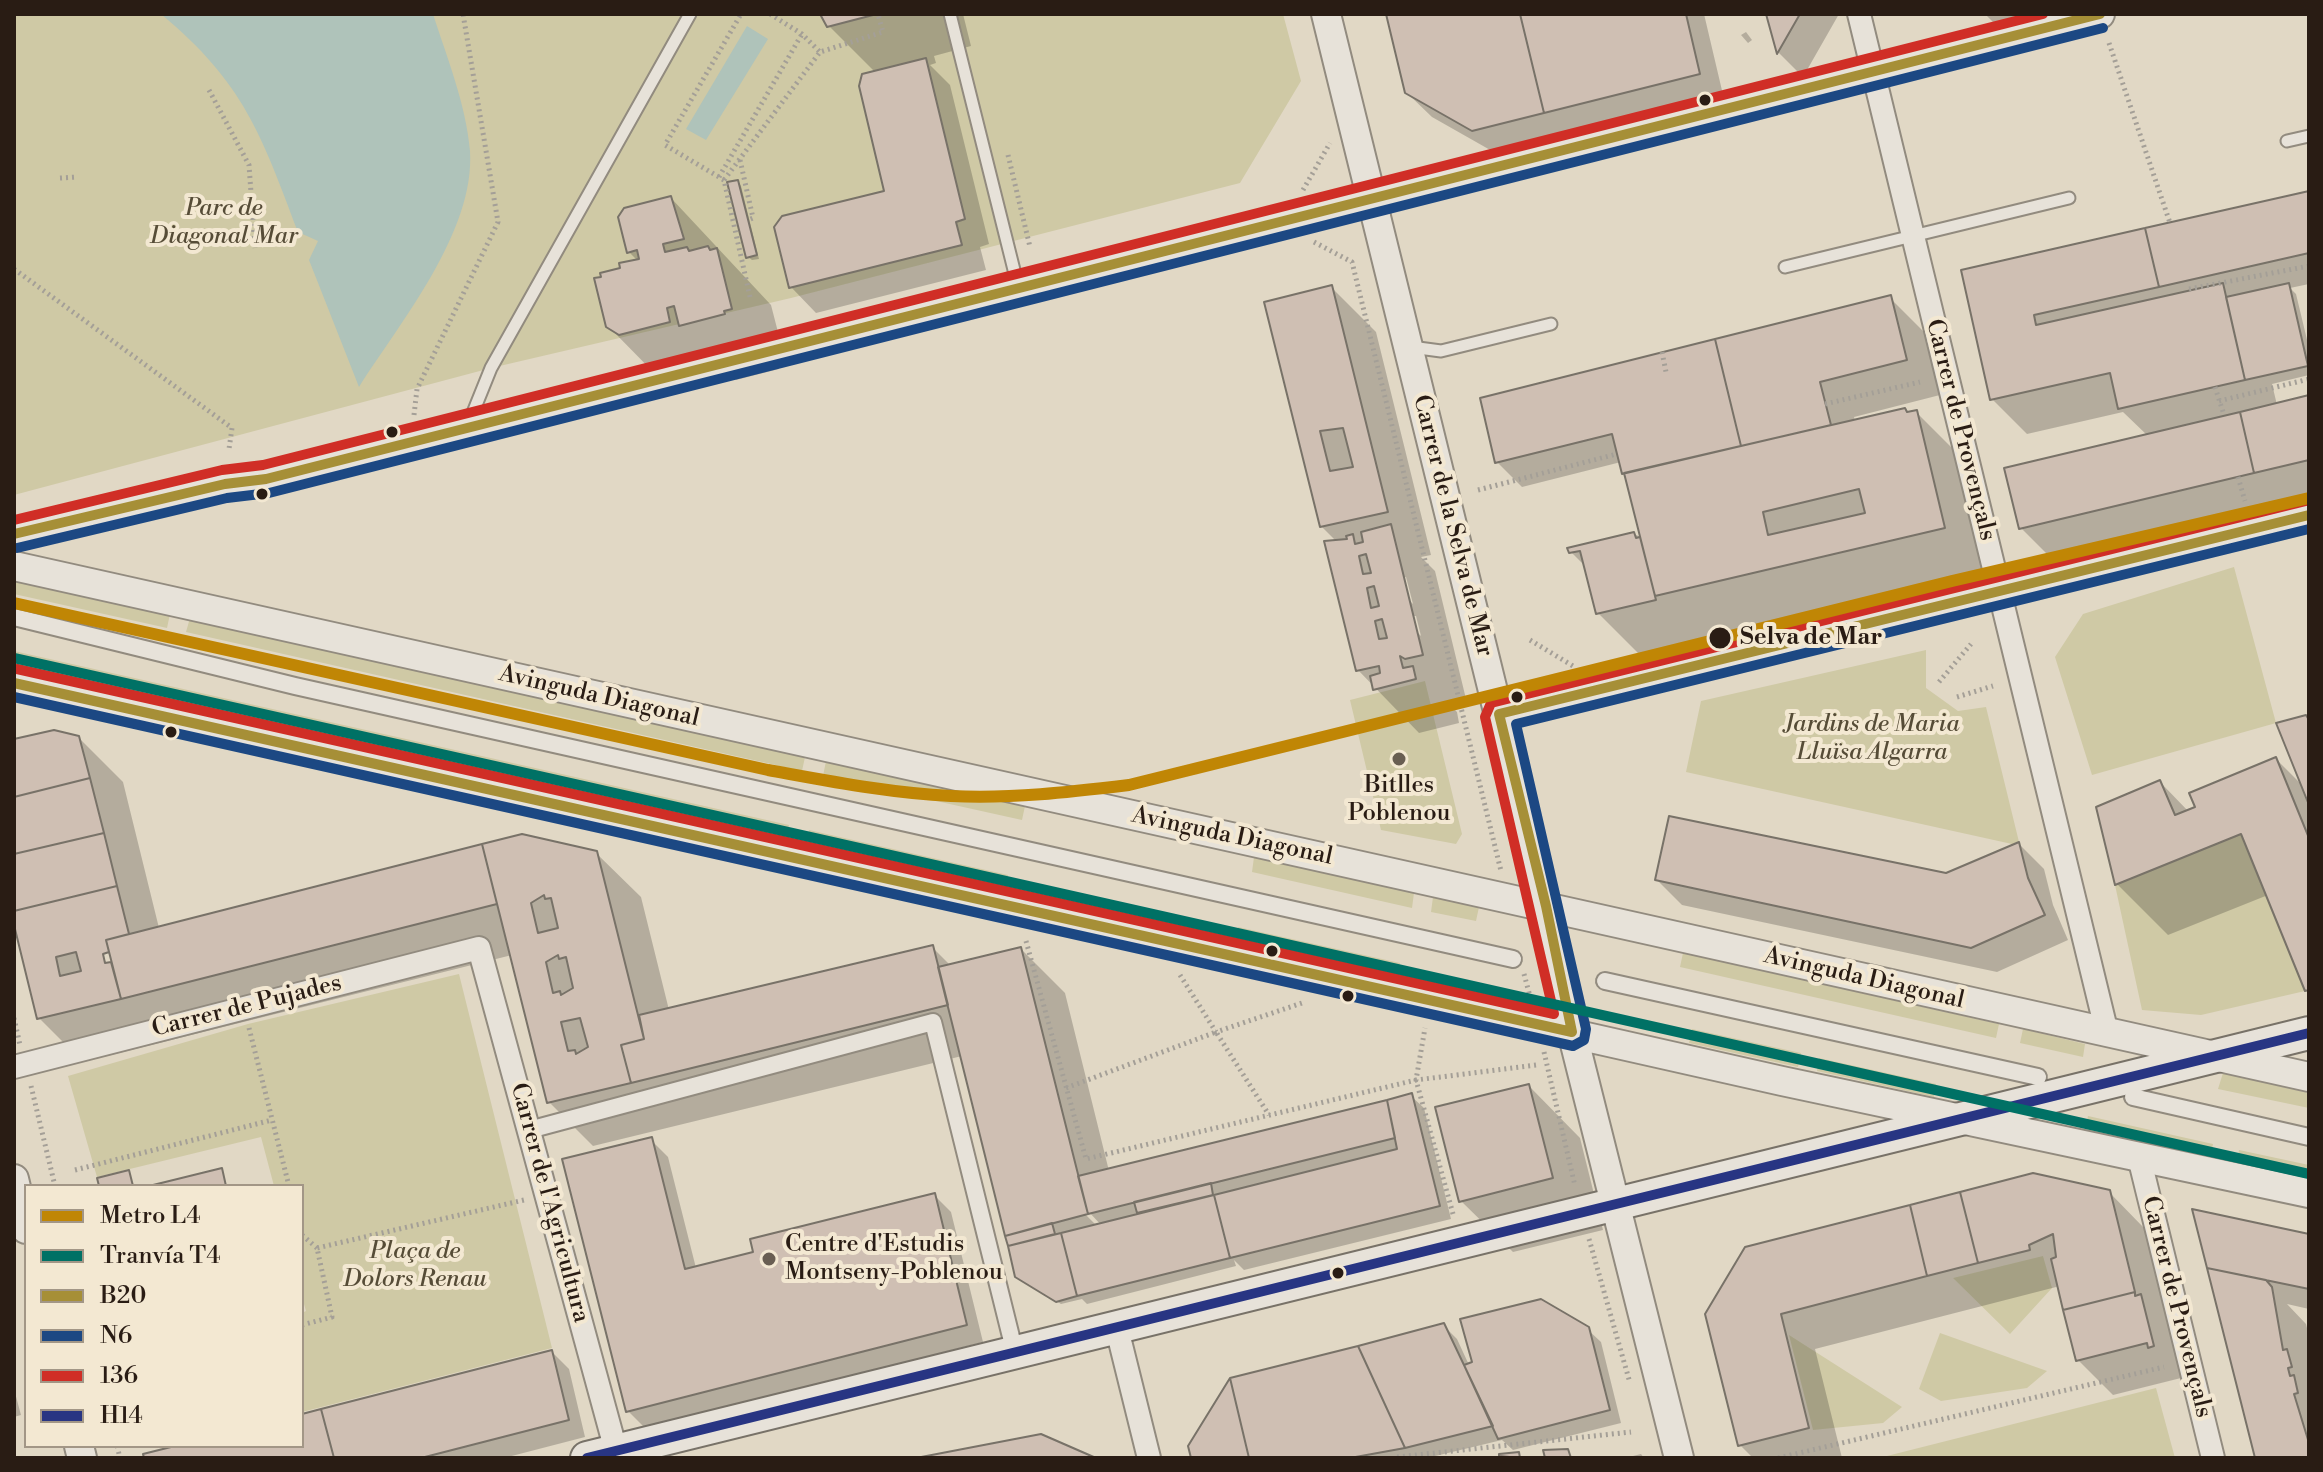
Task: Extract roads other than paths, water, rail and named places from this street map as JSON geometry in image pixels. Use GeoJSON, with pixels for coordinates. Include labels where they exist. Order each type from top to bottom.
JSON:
{"type":"FeatureCollection","features":[{"type":"Feature","properties":{"kind":"main road"},"geometry":{"type":"LineString","coordinates":[[607,1456],[1967,1118],[2082,1086],[2309,1033]]}},
{"type":"Feature","properties":{"kind":"street","name":"Carrer de la Selva de Mar"},"geometry":{"type":"LineString","coordinates":[[1326,14],[1546,906],[1572,1032],[1679,1458]]}},
{"type":"Feature","properties":{"kind":"street","name":"Carrer de Provençals"},"geometry":{"type":"LineString","coordinates":[[1859,14],[2107,1033]]}},
{"type":"Feature","properties":{"kind":"street"},"geometry":{"type":"LineString","coordinates":[[14,534],[225,484],[266,479],[1371,196],[1874,73],[2100,14]]}},
{"type":"Feature","properties":{"kind":"street"},"geometry":{"type":"LineString","coordinates":[[1499,714],[2309,515]]}},
{"type":"Feature","properties":{"kind":"street","name":"Avinguda Diagonal"},"geometry":{"type":"LineString","coordinates":[[14,566],[2309,1077]]}},
{"type":"Feature","properties":{"kind":"street"},"geometry":{"type":"LineString","coordinates":[[14,617],[295,686],[1513,959]]}},
{"type":"Feature","properties":{"kind":"street"},"geometry":{"type":"LineString","coordinates":[[14,683],[1782,1081],[2309,1193]]}},
{"type":"Feature","properties":{"kind":"street","name":"Carrer de Pujades"},"geometry":{"type":"LineString","coordinates":[[20,1069],[479,948]]}},
{"type":"Feature","properties":{"kind":"street","name":"Carrer de l'Agricultura"},"geometry":{"type":"LineString","coordinates":[[479,948],[529,1130],[607,1456]]}},
{"type":"Feature","properties":{"kind":"street"},"geometry":{"type":"LineString","coordinates":[[1605,981],[2038,1077]]}},
{"type":"Feature","properties":{"kind":"street"},"geometry":{"type":"LineString","coordinates":[[529,1130],[933,1022],[1015,1353]]}},
{"type":"Feature","properties":{"kind":"street"},"geometry":{"type":"LineString","coordinates":[[2133,1097],[2309,1137]]}},
{"type":"Feature","properties":{"kind":"street","name":"Carrer de Provençals"},"geometry":{"type":"LineString","coordinates":[[2139,1157],[2213,1458]]}},
{"type":"Feature","properties":{"kind":"street"},"geometry":{"type":"LineString","coordinates":[[14,1179],[24,1221]]}},
{"type":"Feature","properties":{"kind":"street"},"geometry":{"type":"LineString","coordinates":[[1117,1329],[1149,1458]]}},
{"type":"Feature","properties":{"kind":"lane"},"geometry":{"type":"LineString","coordinates":[[467,427],[491,368],[690,14]]}},
{"type":"Feature","properties":{"kind":"lane"},"geometry":{"type":"LineString","coordinates":[[950,14],[1018,286]]}},
{"type":"Feature","properties":{"kind":"lane"},"geometry":{"type":"LineString","coordinates":[[2287,141],[2309,136]]}},
{"type":"Feature","properties":{"kind":"lane"},"geometry":{"type":"LineString","coordinates":[[1785,267],[2069,198]]}},
{"type":"Feature","properties":{"kind":"lane"},"geometry":{"type":"LineString","coordinates":[[1408,347],[1441,351],[1551,324]]}},
{"type":"Feature","properties":{"kind":"metro line","name":"L4"},"geometry":{"type":"LineString","coordinates":[[14,603],[768,770],[905,792],[973,797],[1018,796],[1129,785],[1952,581],[2309,498]]}},
{"type":"Feature","properties":{"kind":"tram line","name":"T4"},"geometry":{"type":"LineString","coordinates":[[14,658],[2309,1174]]}},
{"type":"Feature","properties":{"kind":"place","name":"Selva de Mar"},"geometry":{"type":"Point","coordinates":[1720,638]}},
{"type":"Feature","properties":{"kind":"place","name":"Bitlles Poblenou"},"geometry":{"type":"Point","coordinates":[1399,759]}},
{"type":"Feature","properties":{"kind":"place","name":"Centre d'Estudis Montseny-Poblenou"},"geometry":{"type":"Point","coordinates":[769,1259]}},
{"type":"Feature","properties":{"kind":"park label","name":"Parc de Diagonal Mar"},"geometry":{"type":"Point","coordinates":[224,223]}},
{"type":"Feature","properties":{"kind":"park label","name":"Jardins de Maria Lluïsa Algarra"},"geometry":{"type":"Point","coordinates":[1872,739]}},
{"type":"Feature","properties":{"kind":"park label","name":"Plaça de Dolors Renau"},"geometry":{"type":"Point","coordinates":[415,1266]}}]}
